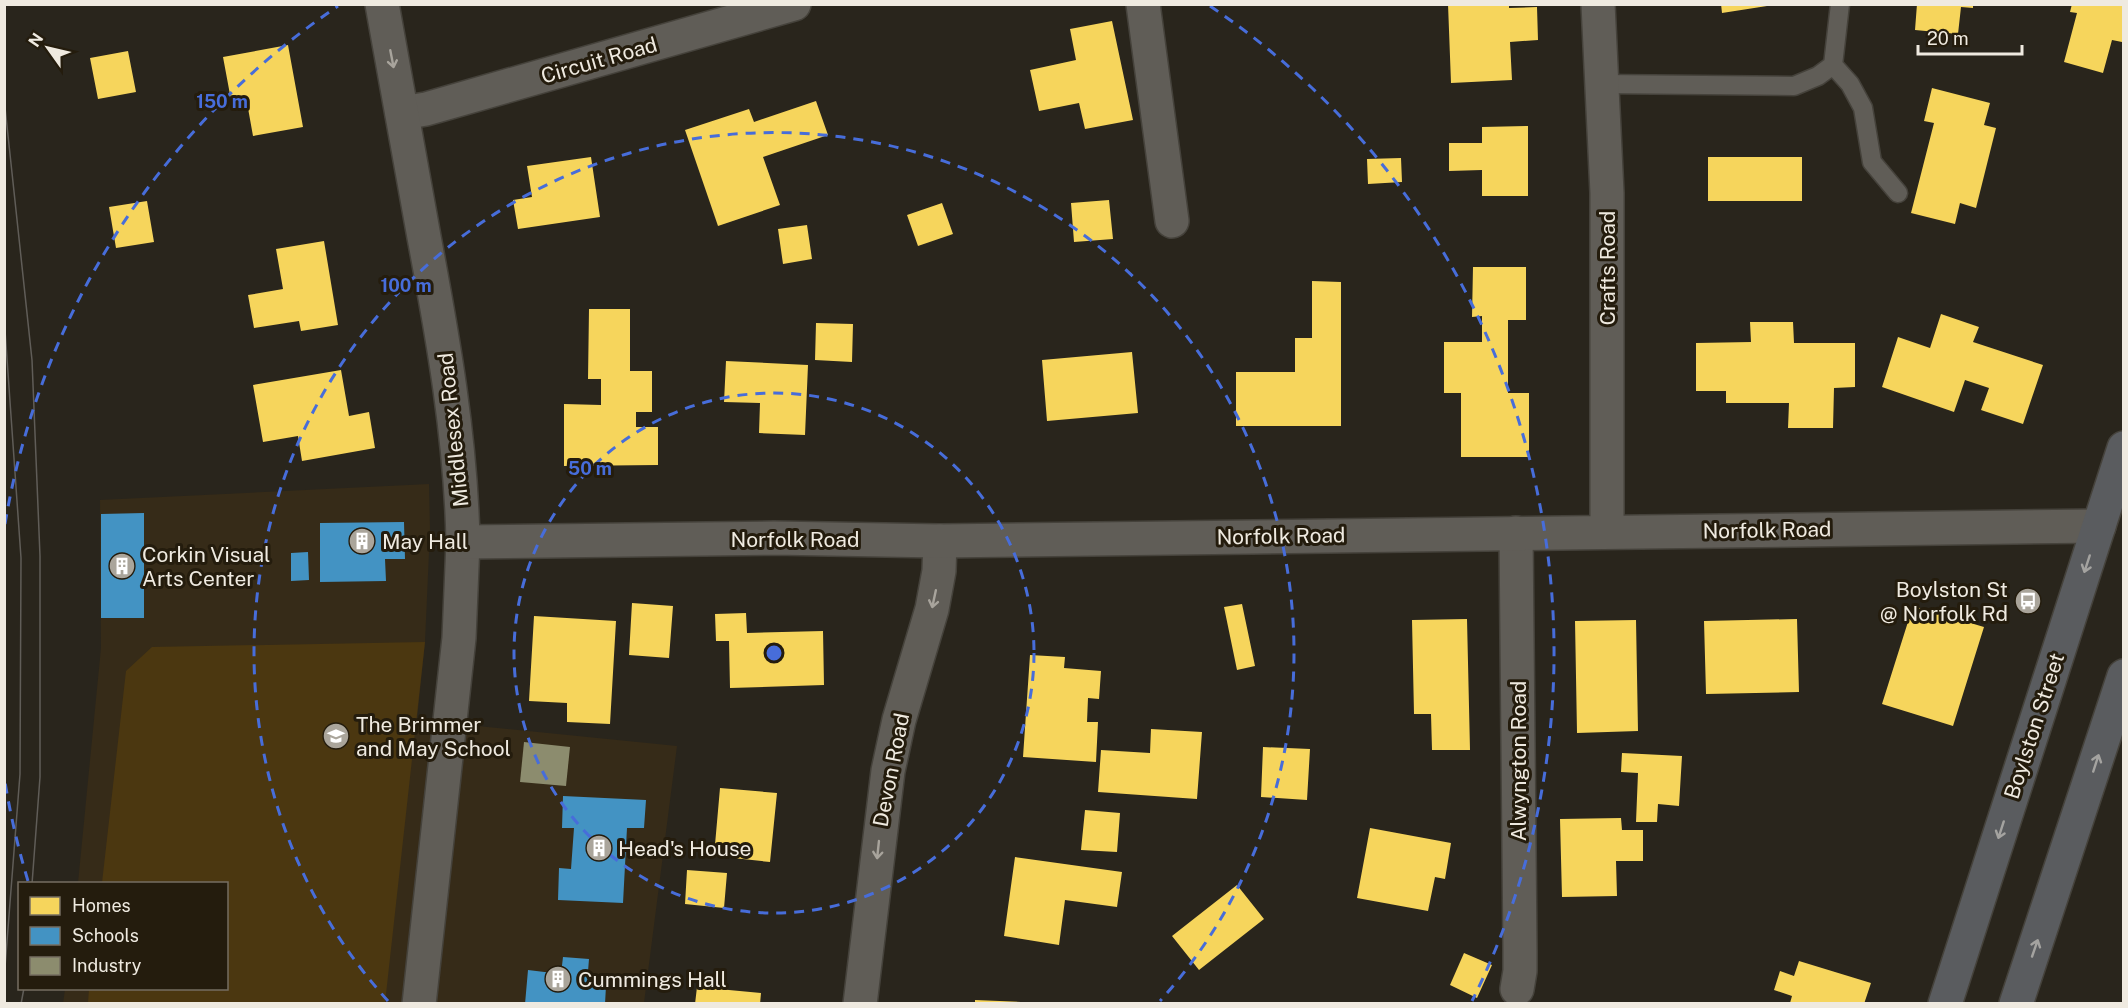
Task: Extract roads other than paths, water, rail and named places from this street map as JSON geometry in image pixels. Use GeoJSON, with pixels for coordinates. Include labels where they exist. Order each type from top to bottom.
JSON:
{"type":"FeatureCollection","features":[{"type":"Feature","properties":{"kind":"highway","name":"Boylston Street"},"geometry":{"type":"LineString","coordinates":[[1945,1004],[2124,448]]}},
{"type":"Feature","properties":{"kind":"highway"},"geometry":{"type":"LineString","coordinates":[[2016,1004],[2124,676]]}},
{"type":"Feature","properties":{"kind":"street","name":"Middlesex Road"},"geometry":{"type":"LineString","coordinates":[[382,4],[445,349],[458,455],[463,542],[459,638],[420,1004]]}},
{"type":"Feature","properties":{"kind":"street","name":"Circuit Road"},"geometry":{"type":"LineString","coordinates":[[402,113],[437,106],[794,4]]}},
{"type":"Feature","properties":{"kind":"street"},"geometry":{"type":"LineString","coordinates":[[1143,4],[1172,221]]}},
{"type":"Feature","properties":{"kind":"street","name":"Crafts Road"},"geometry":{"type":"LineString","coordinates":[[1598,4],[1607,193],[1607,532]]}},
{"type":"Feature","properties":{"kind":"street","name":"Norfolk Road"},"geometry":{"type":"LineString","coordinates":[[463,542],[774,538],[940,541],[2099,526]]}},
{"type":"Feature","properties":{"kind":"street","name":"Alwyngton Road"},"geometry":{"type":"LineString","coordinates":[[1516,533],[1520,951],[1517,989]]}},
{"type":"Feature","properties":{"kind":"street","name":"Devon Road"},"geometry":{"type":"LineString","coordinates":[[860,1004],[888,771],[899,720],[932,609],[939,571],[940,541]]}},
{"type":"Feature","properties":{"kind":"lane"},"geometry":{"type":"LineString","coordinates":[[1602,84],[1794,86],[1818,76],[1833,65],[1840,4]]}},
{"type":"Feature","properties":{"kind":"lane"},"geometry":{"type":"LineString","coordinates":[[1833,65],[1850,84],[1863,108],[1872,162],[1898,193]]}},
{"type":"Feature","properties":{"kind":"tram line"},"geometry":{"type":"LineString","coordinates":[[4,98],[32,360],[40,556],[40,777],[32,882]]}},
{"type":"Feature","properties":{"kind":"tram line"},"geometry":{"type":"LineString","coordinates":[[4,316],[21,558],[20,774],[4,980]]}},
{"type":"Feature","properties":{"kind":"tram line"},"geometry":{"type":"LineString","coordinates":[[21,1004],[24,990]]}},
{"type":"Feature","properties":{"kind":"place","name":"May Hall"},"geometry":{"type":"Point","coordinates":[362,541]}},
{"type":"Feature","properties":{"kind":"place","name":"Corkin Visual Arts Center"},"geometry":{"type":"Point","coordinates":[122,566]}},
{"type":"Feature","properties":{"kind":"place","name":"Boylston St @ Norfolk Rd"},"geometry":{"type":"Point","coordinates":[2028,601]}},
{"type":"Feature","properties":{"kind":"place","name":"The Brimmer and May School"},"geometry":{"type":"Point","coordinates":[336,736]}},
{"type":"Feature","properties":{"kind":"place","name":"Head's House"},"geometry":{"type":"Point","coordinates":[599,848]}},
{"type":"Feature","properties":{"kind":"place","name":"Cummings Hall"},"geometry":{"type":"Point","coordinates":[558,979]}}]}
